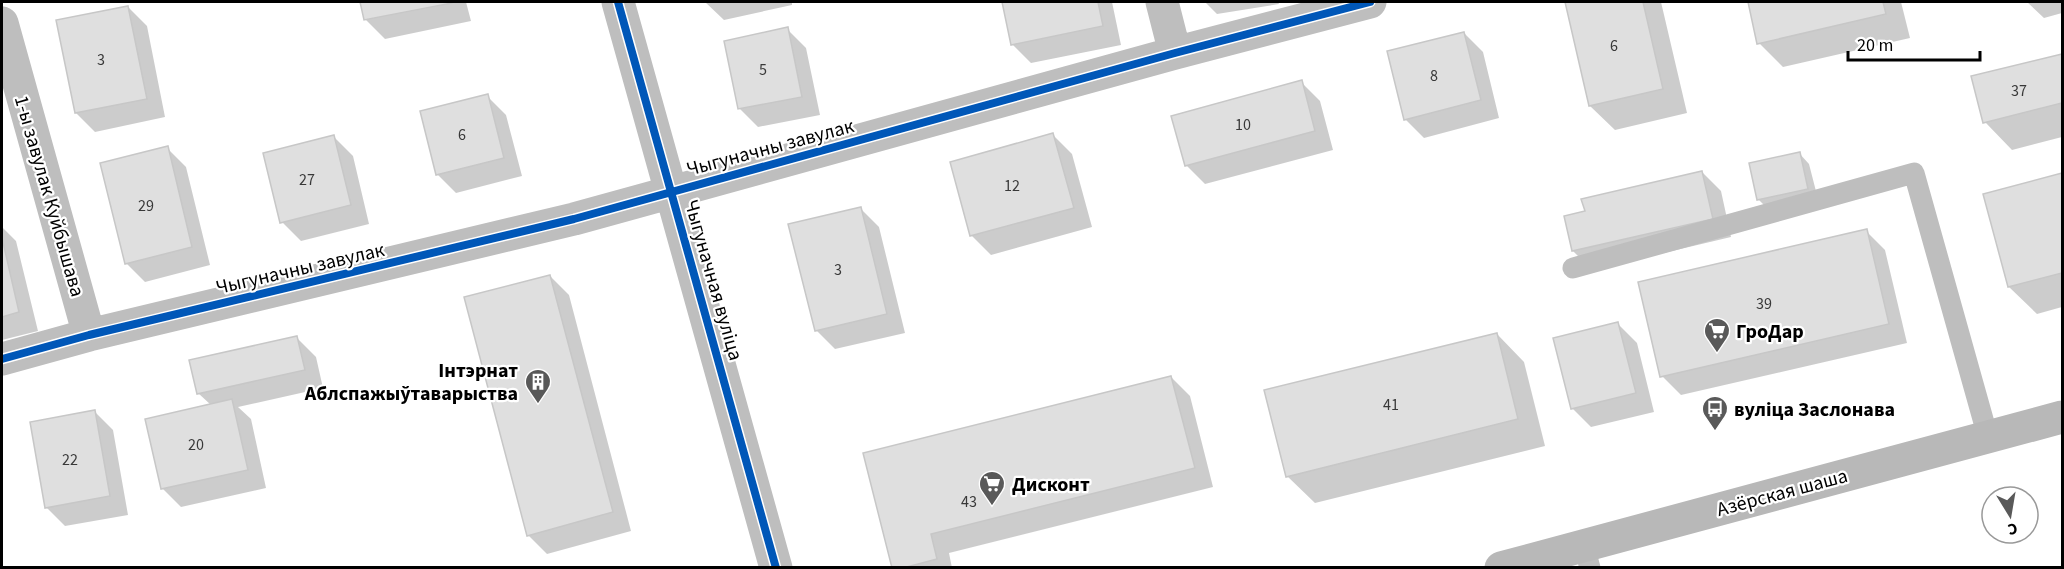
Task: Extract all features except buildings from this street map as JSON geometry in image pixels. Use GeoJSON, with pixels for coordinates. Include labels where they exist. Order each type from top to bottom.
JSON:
{"type":"FeatureCollection","features":[{"type":"Feature","properties":{"kind":"main road","name":"Азёрская шаша"},"geometry":{"type":"LineString","coordinates":[[1501,567],[1587,557],[2062,417]]}},
{"type":"Feature","properties":{"kind":"street","name":"Чыгуначная вуліца"},"geometry":{"type":"LineString","coordinates":[[618,2],[776,567]]}},
{"type":"Feature","properties":{"kind":"street"},"geometry":{"type":"LineString","coordinates":[[1162,2],[1175,52]]}},
{"type":"Feature","properties":{"kind":"street","name":"Чыгуначны завулак"},"geometry":{"type":"LineString","coordinates":[[2,359],[89,335],[574,219],[1175,52],[1370,2]]}},
{"type":"Feature","properties":{"kind":"street","name":"1-ы завулак Куйбышава"},"geometry":{"type":"LineString","coordinates":[[2,23],[89,335]]}},
{"type":"Feature","properties":{"kind":"lane"},"geometry":{"type":"LineString","coordinates":[[1573,268],[1914,173],[1988,437]]}},
{"type":"Feature","properties":{"kind":"cycle path"},"geometry":{"type":"LineString","coordinates":[[618,2],[776,568]]}},
{"type":"Feature","properties":{"kind":"cycle path"},"geometry":{"type":"LineString","coordinates":[[2,359],[89,335],[574,219],[1175,53],[1370,2]]}},
{"type":"Feature","properties":{"kind":"place","name":"ГроДар"},"geometry":{"type":"Point","coordinates":[1717,354]}},
{"type":"Feature","properties":{"kind":"place","name":"Інтэрнат Аблспажыўтаварыства"},"geometry":{"type":"Point","coordinates":[538,405]}},
{"type":"Feature","properties":{"kind":"place","name":"вуліца Заслонава"},"geometry":{"type":"Point","coordinates":[1715,432]}},
{"type":"Feature","properties":{"kind":"place","name":"Дисконт"},"geometry":{"type":"Point","coordinates":[992,507]}}]}
